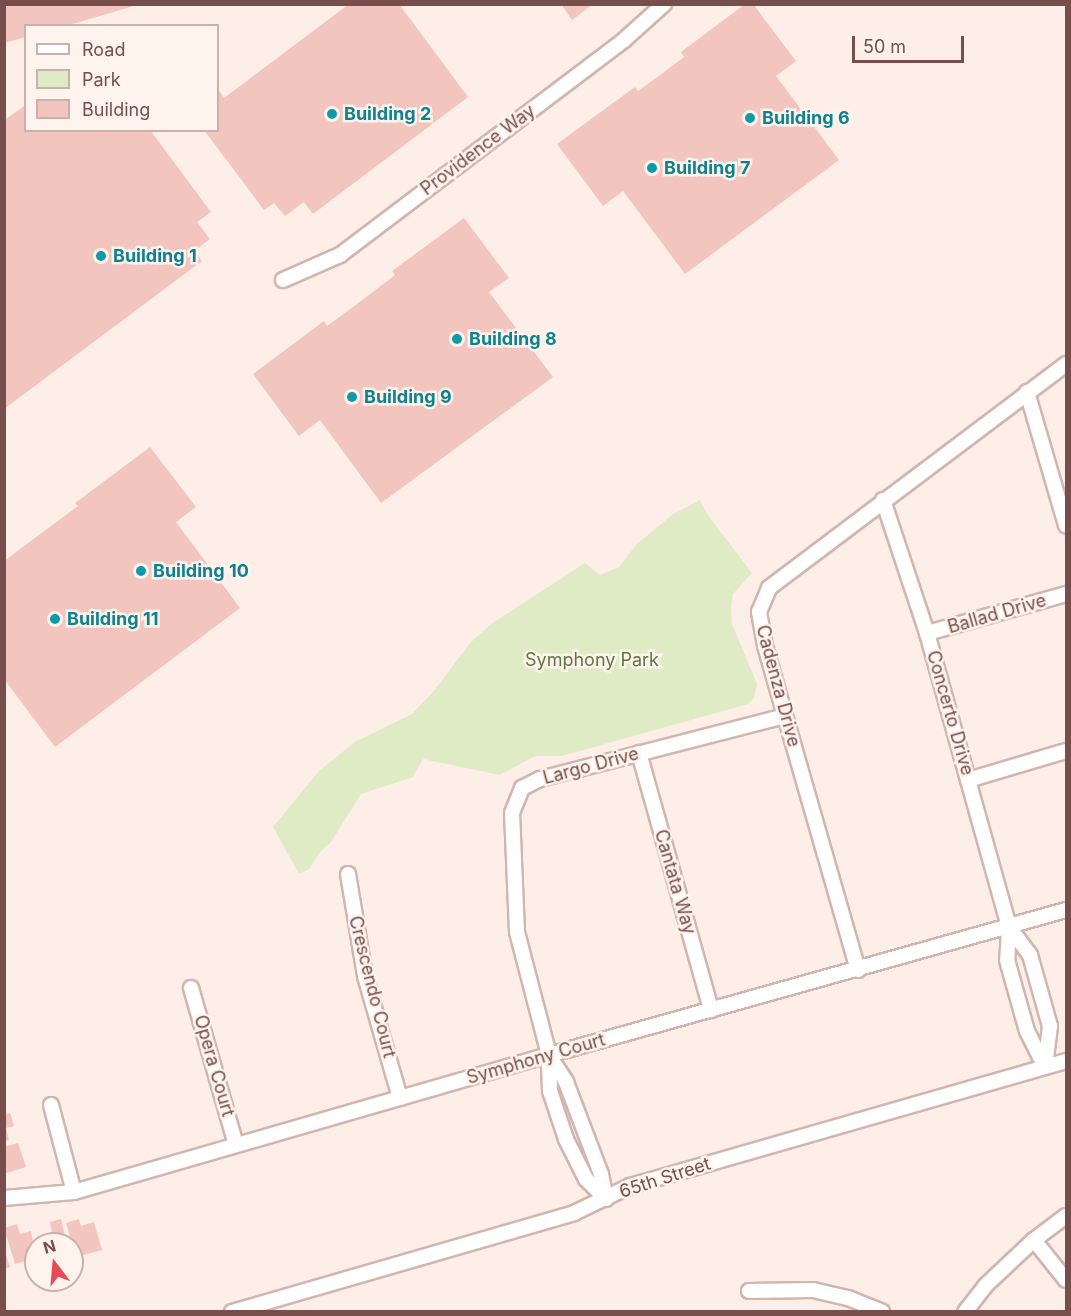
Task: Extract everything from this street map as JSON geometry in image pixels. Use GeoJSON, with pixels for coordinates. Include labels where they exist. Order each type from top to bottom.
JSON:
{"type":"FeatureCollection","features":[{"type":"Feature","properties":{"kind":"street","name":"Providence Way"},"geometry":{"type":"LineString","coordinates":[[283,280],[340,255],[624,40],[664,4]]}},
{"type":"Feature","properties":{"kind":"street","name":"Cadenza Drive"},"geometry":{"type":"LineString","coordinates":[[858,970],[765,646],[759,612],[769,588],[1066,364]]}},
{"type":"Feature","properties":{"kind":"street"},"geometry":{"type":"LineString","coordinates":[[1027,392],[1066,525]]}},
{"type":"Feature","properties":{"kind":"street","name":"Concerto Drive"},"geometry":{"type":"LineString","coordinates":[[883,500],[927,633],[1009,927],[1007,960],[1027,1031],[1045,1066]]}},
{"type":"Feature","properties":{"kind":"street","name":"Ballad Drive"},"geometry":{"type":"LineString","coordinates":[[927,633],[1066,594]]}},
{"type":"Feature","properties":{"kind":"street","name":"Largo Drive"},"geometry":{"type":"LineString","coordinates":[[606,1200],[601,1174],[566,1082],[549,1055],[517,932],[512,813],[522,789],[540,779],[785,716]]}},
{"type":"Feature","properties":{"kind":"street"},"geometry":{"type":"LineString","coordinates":[[968,780],[1066,751]]}},
{"type":"Feature","properties":{"kind":"street","name":"Cantata Way"},"geometry":{"type":"LineString","coordinates":[[639,753],[711,1010]]}},
{"type":"Feature","properties":{"kind":"street","name":"Crescendo Court"},"geometry":{"type":"LineString","coordinates":[[348,874],[365,976],[400,1098]]}},
{"type":"Feature","properties":{"kind":"street","name":"Symphony Court"},"geometry":{"type":"LineString","coordinates":[[4,1198],[74,1192],[549,1055],[1066,910]]}},
{"type":"Feature","properties":{"kind":"street","name":"Concerto Drive"},"geometry":{"type":"LineString","coordinates":[[1009,927],[1030,955],[1050,1026],[1045,1066]]}},
{"type":"Feature","properties":{"kind":"street","name":"Opera Court"},"geometry":{"type":"LineString","coordinates":[[191,988],[236,1145]]}},
{"type":"Feature","properties":{"kind":"street","name":"65th Street"},"geometry":{"type":"LineString","coordinates":[[232,1311],[574,1213],[606,1200],[630,1186],[1066,1061]]}},
{"type":"Feature","properties":{"kind":"street"},"geometry":{"type":"LineString","coordinates":[[51,1105],[74,1192]]}},
{"type":"Feature","properties":{"kind":"street"},"geometry":{"type":"LineString","coordinates":[[964,1311],[985,1286],[1034,1240],[1066,1216]]}},
{"type":"Feature","properties":{"kind":"street"},"geometry":{"type":"LineString","coordinates":[[1034,1240],[1066,1280]]}},
{"type":"Feature","properties":{"kind":"street"},"geometry":{"type":"LineString","coordinates":[[749,1291],[813,1290],[848,1298],[882,1311]]}},
{"type":"Feature","properties":{"kind":"green space","name":"Symphony Park"},"geometry":{"type":"Polygon","coordinates":[[[700,500],[707,514],[752,573],[733,594],[731,609],[732,624],[757,684],[754,698],[748,704],[562,756],[535,756],[500,775],[423,759],[413,777],[361,794],[331,842],[321,851],[309,869],[299,874],[273,827],[319,771],[355,742],[412,714],[433,692],[470,643],[491,624],[585,563],[600,575],[619,567],[637,544],[673,514],[700,500]]]}},
{"type":"Feature","properties":{"kind":"building"},"geometry":{"type":"Polygon","coordinates":[[[4,4],[137,4],[73,24],[24,24],[24,38],[4,43],[4,4]]]}},
{"type":"Feature","properties":{"kind":"building","name":"Building 2"},"geometry":{"type":"Polygon","coordinates":[[[349,4],[399,4],[468,97],[313,214],[304,202],[285,216],[274,203],[264,210],[206,132],[219,132],[219,90],[224,98],[349,4]]]}},
{"type":"Feature","properties":{"kind":"building"},"geometry":{"type":"Polygon","coordinates":[[[561,4],[593,4],[572,20],[561,4]]]}},
{"type":"Feature","properties":{"kind":"building"},"geometry":{"type":"Polygon","coordinates":[[[745,4],[753,4],[796,61],[776,76],[839,160],[685,274],[623,191],[603,206],[557,144],[635,87],[638,91],[660,75],[684,57],[681,52],[745,4]]]}},
{"type":"Feature","properties":{"kind":"building","name":"Building 1"},"geometry":{"type":"Polygon","coordinates":[[[24,106],[24,132],[151,132],[211,212],[197,222],[210,239],[194,251],[202,261],[4,409],[4,120],[24,106]]]}},
{"type":"Feature","properties":{"kind":"building"},"geometry":{"type":"Polygon","coordinates":[[[464,218],[509,278],[489,292],[553,377],[381,503],[320,420],[299,436],[253,374],[324,321],[327,326],[361,301],[395,275],[392,271],[464,218]]]}},
{"type":"Feature","properties":{"kind":"building"},"geometry":{"type":"Polygon","coordinates":[[[150,447],[196,507],[176,522],[240,608],[55,747],[4,679],[4,561],[78,506],[75,503],[150,447]]]}},
{"type":"Feature","properties":{"kind":"building"},"geometry":{"type":"Polygon","coordinates":[[[10,1113],[14,1126],[6,1128],[9,1140],[4,1141],[4,1115],[10,1113]]]}},
{"type":"Feature","properties":{"kind":"building"},"geometry":{"type":"Polygon","coordinates":[[[18,1143],[26,1167],[4,1174],[4,1147],[18,1143]]]}},
{"type":"Feature","properties":{"kind":"building"},"geometry":{"type":"Polygon","coordinates":[[[61,1219],[64,1232],[52,1232],[50,1222],[61,1219]]]}},
{"type":"Feature","properties":{"kind":"building"},"geometry":{"type":"Polygon","coordinates":[[[79,1219],[81,1226],[94,1222],[102,1250],[84,1255],[84,1232],[69,1232],[66,1223],[79,1219]]]}},
{"type":"Feature","properties":{"kind":"building"},"geometry":{"type":"Polygon","coordinates":[[[17,1224],[20,1234],[24,1233],[24,1261],[15,1264],[4,1228],[17,1224]]]}},
{"type":"Feature","properties":{"kind":"building"},"geometry":{"type":"Polygon","coordinates":[[[4,1249],[10,1267],[4,1269],[4,1249]]]}},
{"type":"Feature","properties":{"kind":"place","name":"Building 2"},"geometry":{"type":"Point","coordinates":[332,114]}},
{"type":"Feature","properties":{"kind":"place","name":"Building 6"},"geometry":{"type":"Point","coordinates":[750,118]}},
{"type":"Feature","properties":{"kind":"place","name":"Building 7"},"geometry":{"type":"Point","coordinates":[652,168]}},
{"type":"Feature","properties":{"kind":"place","name":"Building 1"},"geometry":{"type":"Point","coordinates":[101,256]}},
{"type":"Feature","properties":{"kind":"place","name":"Building 8"},"geometry":{"type":"Point","coordinates":[457,339]}},
{"type":"Feature","properties":{"kind":"place","name":"Building 9"},"geometry":{"type":"Point","coordinates":[352,397]}},
{"type":"Feature","properties":{"kind":"place","name":"Building 10"},"geometry":{"type":"Point","coordinates":[141,571]}},
{"type":"Feature","properties":{"kind":"place","name":"Building 11"},"geometry":{"type":"Point","coordinates":[55,619]}}]}
